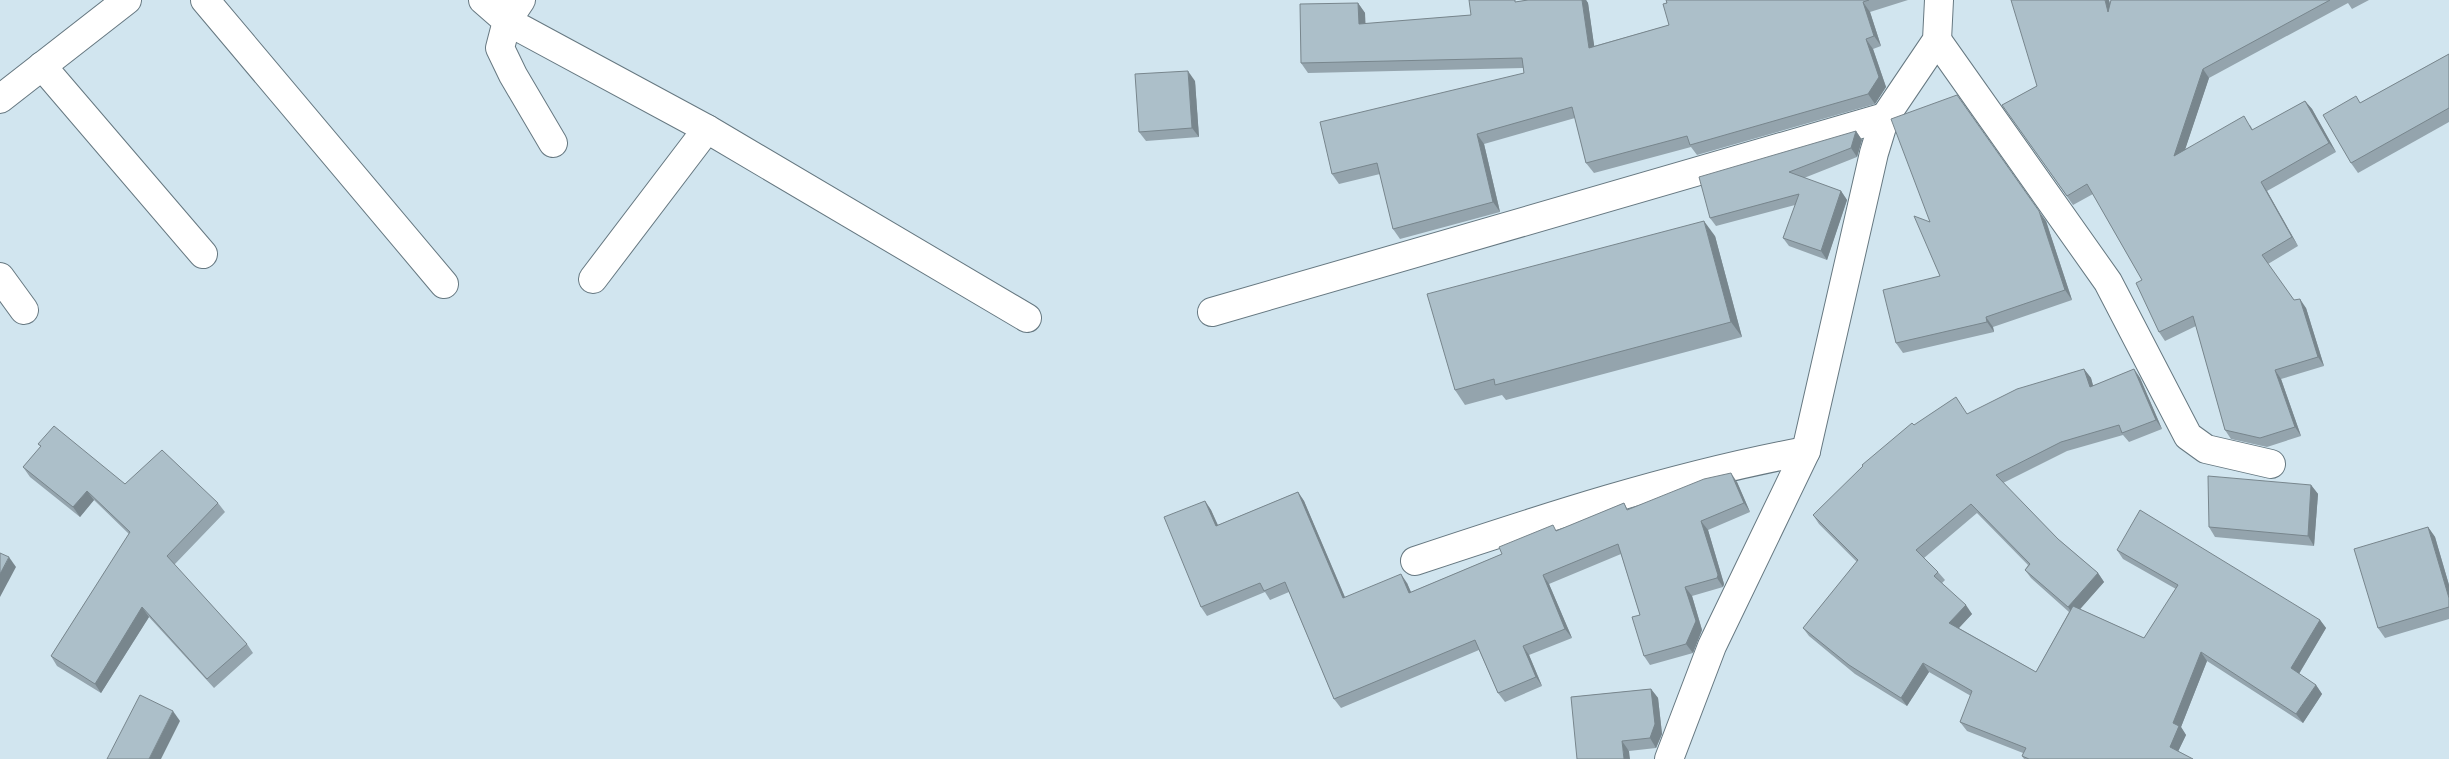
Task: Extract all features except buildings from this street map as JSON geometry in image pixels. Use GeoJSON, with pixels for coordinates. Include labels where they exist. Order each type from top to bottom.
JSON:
{"type":"FeatureCollection","features":[{"type":"Feature","properties":{"kind":"street"},"geometry":{"type":"LineString","coordinates":[[0,99],[127,0]]}},
{"type":"Feature","properties":{"kind":"street"},"geometry":{"type":"LineString","coordinates":[[205,0],[444,284]]}},
{"type":"Feature","properties":{"kind":"street"},"geometry":{"type":"LineString","coordinates":[[483,0],[514,11],[707,130],[1027,318]]}},
{"type":"Feature","properties":{"kind":"street"},"geometry":{"type":"LineString","coordinates":[[1669,759],[1712,646],[1806,451],[1874,154],[1885,118],[1937,40],[1939,0]]}},
{"type":"Feature","properties":{"kind":"street"},"geometry":{"type":"LineString","coordinates":[[514,11],[500,48],[513,75],[553,143]]}},
{"type":"Feature","properties":{"kind":"street"},"geometry":{"type":"LineString","coordinates":[[1937,40],[2108,282],[2188,436],[2206,449],[2271,464]]}},
{"type":"Feature","properties":{"kind":"street"},"geometry":{"type":"LineString","coordinates":[[42,66],[204,254]]}},
{"type":"Feature","properties":{"kind":"street"},"geometry":{"type":"LineString","coordinates":[[1212,312],[1885,118]]}},
{"type":"Feature","properties":{"kind":"street"},"geometry":{"type":"LineString","coordinates":[[593,279],[707,130]]}},
{"type":"Feature","properties":{"kind":"street"},"geometry":{"type":"LineString","coordinates":[[0,277],[24,310]]}},
{"type":"Feature","properties":{"kind":"street"},"geometry":{"type":"LineString","coordinates":[[1415,561],[1510,529],[1655,485],[1729,466],[1806,451]]}}]}
